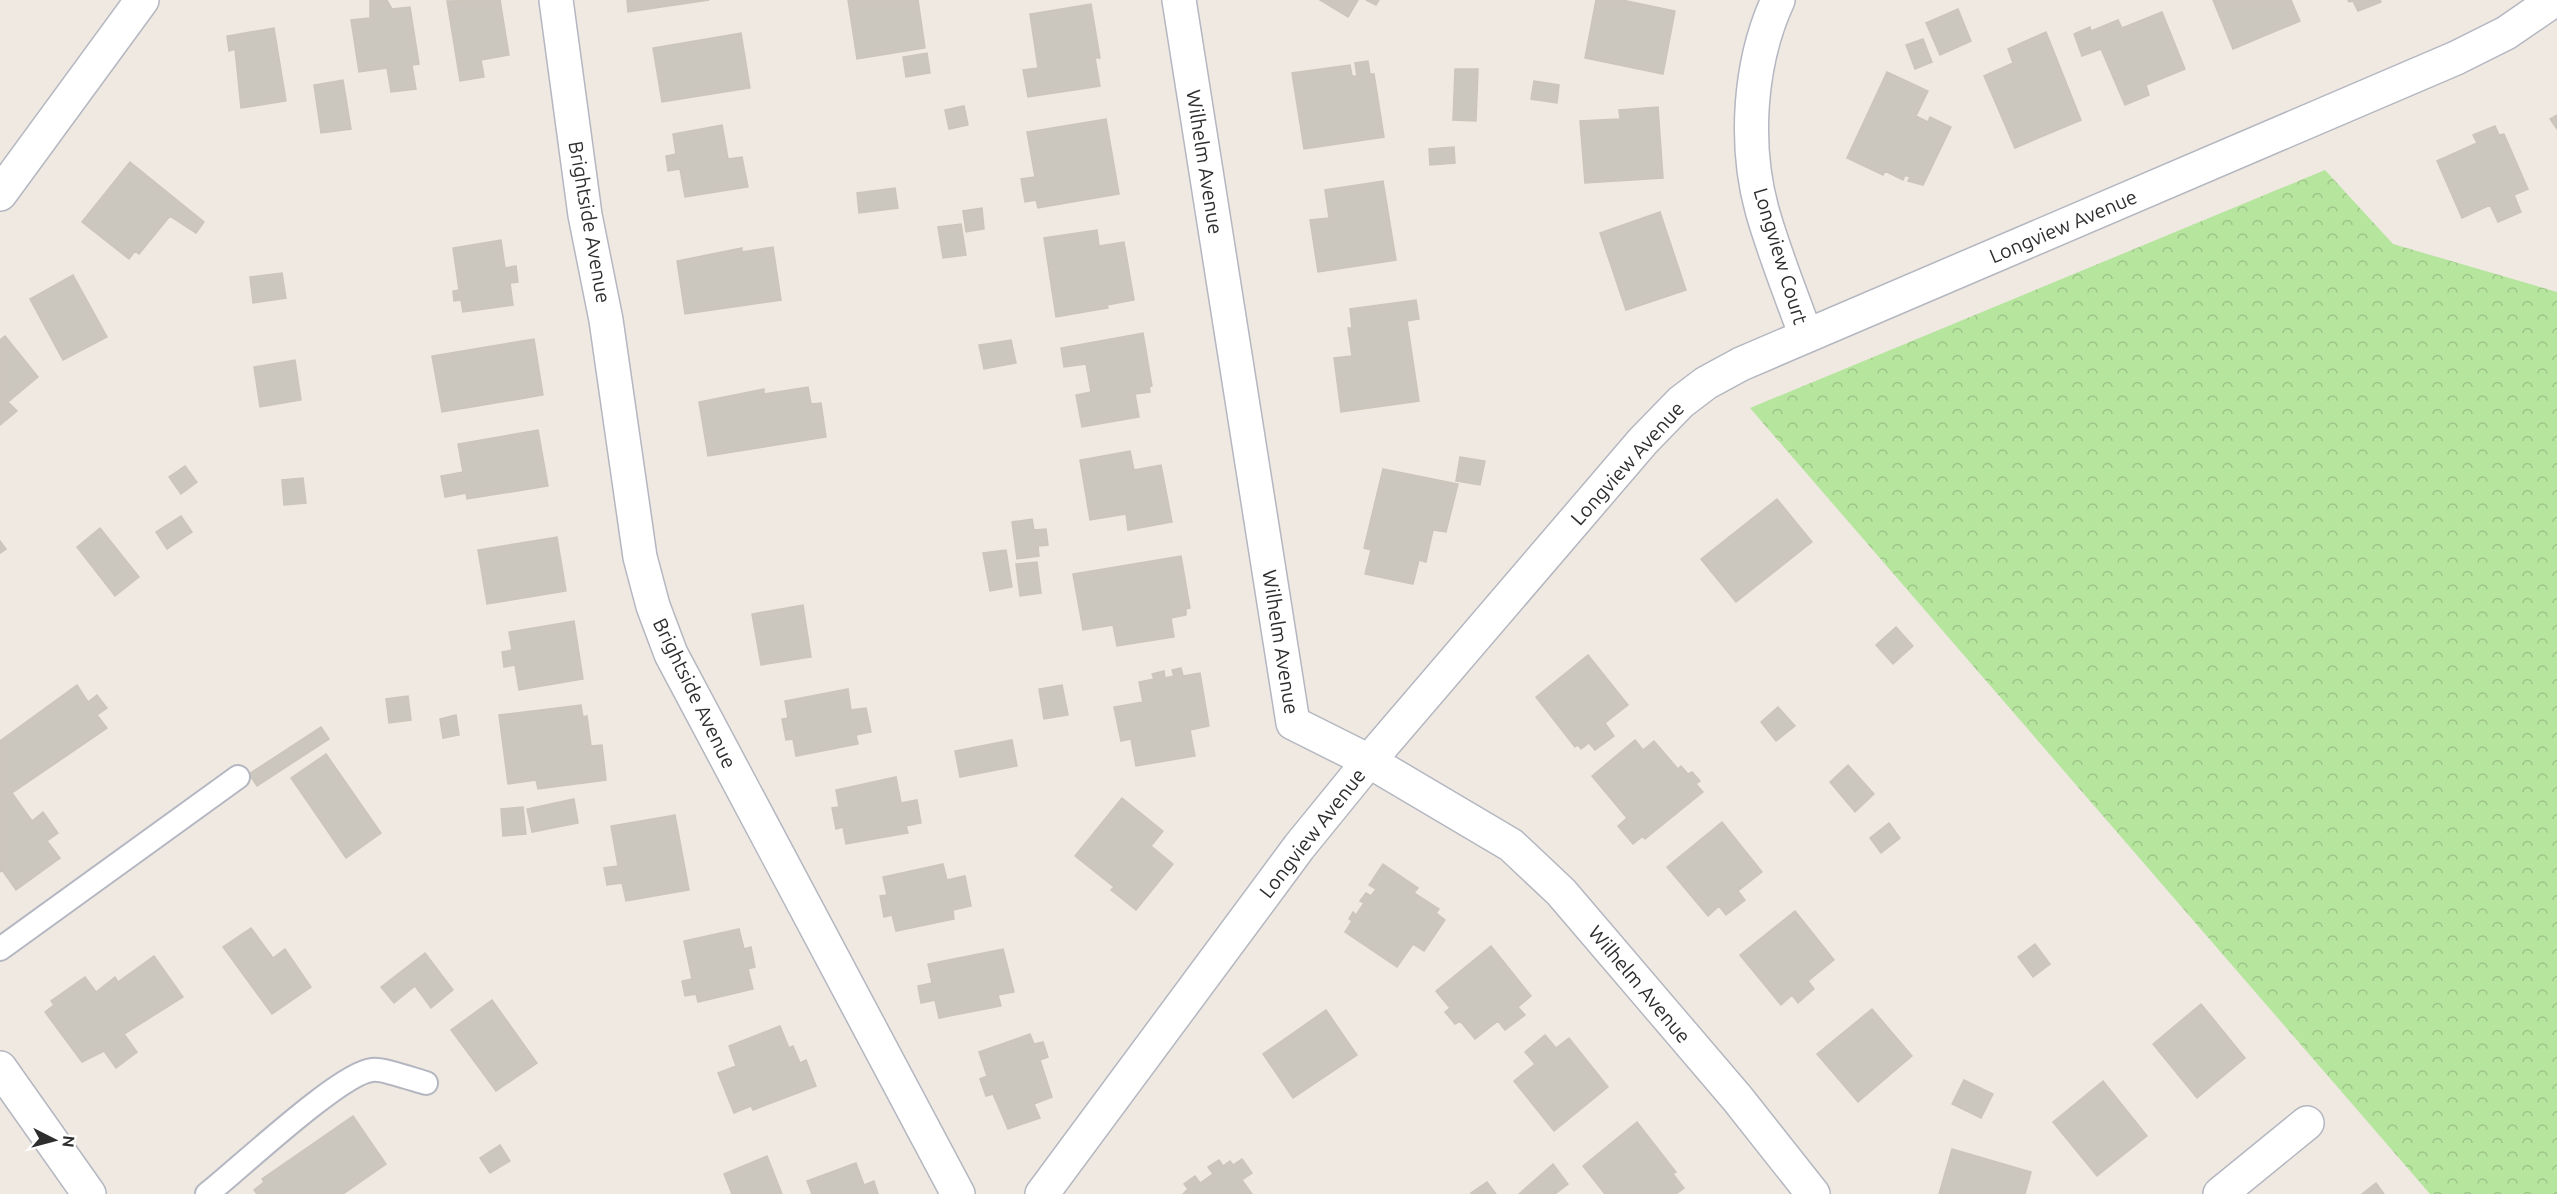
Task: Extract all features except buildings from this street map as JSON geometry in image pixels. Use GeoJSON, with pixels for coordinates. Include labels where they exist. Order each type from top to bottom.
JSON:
{"type":"FeatureCollection","features":[{"type":"Feature","properties":{"kind":"street"},"geometry":{"type":"LineString","coordinates":[[0,194],[142,0]]}},
{"type":"Feature","properties":{"kind":"street","name":"Brightside Avenue"},"geometry":{"type":"LineString","coordinates":[[556,0],[585,215],[606,320],[640,557],[653,606],[671,654],[958,1194]]}},
{"type":"Feature","properties":{"kind":"street","name":"Wilhelm Avenue"},"geometry":{"type":"LineString","coordinates":[[1179,0],[1293,723],[1369,761],[1511,845],[1561,892],[1737,1098],[1813,1194]]}},
{"type":"Feature","properties":{"kind":"street","name":"Longview Court"},"geometry":{"type":"LineString","coordinates":[[1778,0],[1763,44],[1755,85],[1752,125],[1754,166],[1762,210],[1806,336]]}},
{"type":"Feature","properties":{"kind":"street","name":"Longview Avenue"},"geometry":{"type":"LineString","coordinates":[[1042,1194],[1279,873],[1369,761],[1643,441],[1680,402],[1706,383],[1806,336],[2456,58],[2506,33],[2554,0]]}},
{"type":"Feature","properties":{"kind":"street"},"geometry":{"type":"LineString","coordinates":[[0,1068],[89,1194]]}},
{"type":"Feature","properties":{"kind":"street"},"geometry":{"type":"LineString","coordinates":[[2220,1194],[2307,1123]]}},
{"type":"Feature","properties":{"kind":"lane"},"geometry":{"type":"LineString","coordinates":[[0,949],[238,777]]}},
{"type":"Feature","properties":{"kind":"lane"},"geometry":{"type":"LineString","coordinates":[[207,1194],[324,1097],[352,1079],[373,1069],[426,1083]]}},
{"type":"Feature","properties":{"kind":"green space"},"geometry":{"type":"Polygon","coordinates":[[[2325,170],[2393,244],[2557,292],[2557,1194],[2430,1194],[1750,408],[2325,170]]]}}]}
